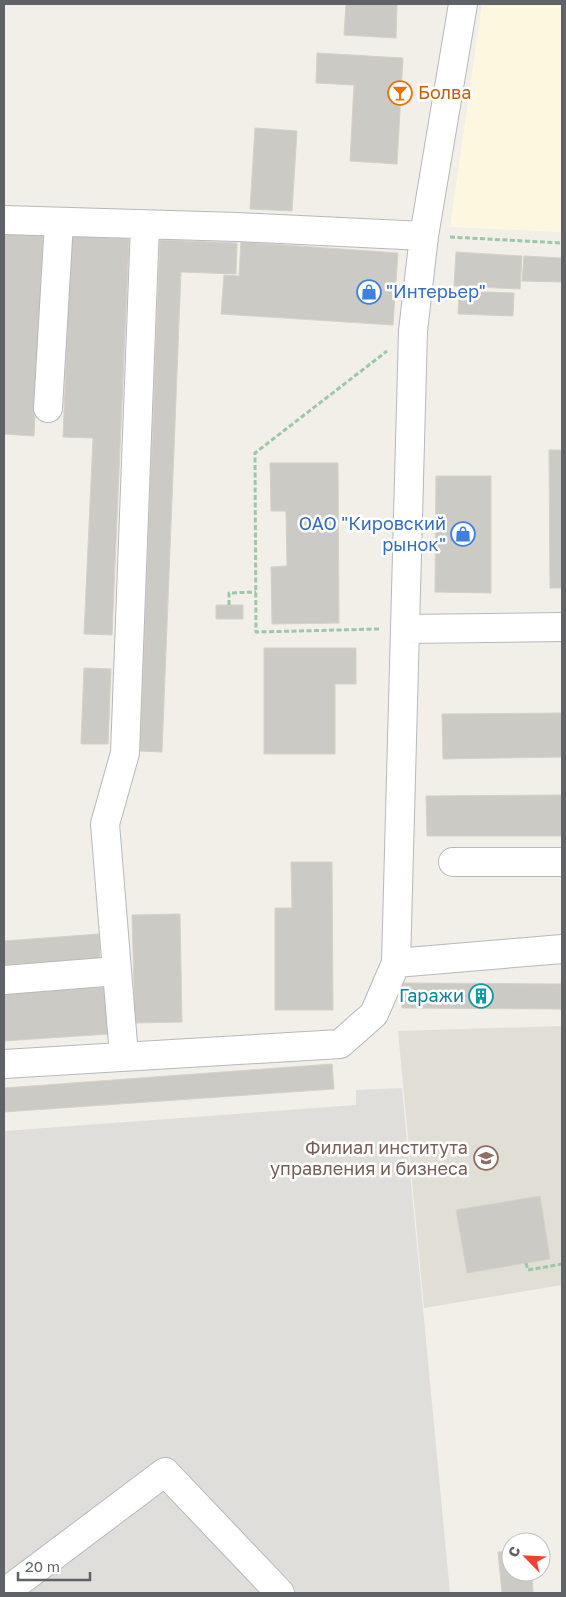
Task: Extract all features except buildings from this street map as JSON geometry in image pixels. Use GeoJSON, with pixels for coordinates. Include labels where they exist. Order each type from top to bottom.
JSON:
{"type":"FeatureCollection","features":[{"type":"Feature","properties":{"kind":"street"},"geometry":{"type":"LineString","coordinates":[[4,1064],[340,1044],[374,1014],[396,962],[413,331],[424,236],[463,4]]}},
{"type":"Feature","properties":{"kind":"street"},"geometry":{"type":"LineString","coordinates":[[4,220],[237,227],[424,236]]}},
{"type":"Feature","properties":{"kind":"street"},"geometry":{"type":"LineString","coordinates":[[48,408],[59,222]]}},
{"type":"Feature","properties":{"kind":"street"},"geometry":{"type":"LineString","coordinates":[[124,1056],[105,824],[124,753],[145,225]]}},
{"type":"Feature","properties":{"kind":"street"},"geometry":{"type":"LineString","coordinates":[[405,629],[562,627]]}},
{"type":"Feature","properties":{"kind":"street"},"geometry":{"type":"LineString","coordinates":[[454,862],[562,862]]}},
{"type":"Feature","properties":{"kind":"street"},"geometry":{"type":"LineString","coordinates":[[396,962],[562,949]]}},
{"type":"Feature","properties":{"kind":"street"},"geometry":{"type":"LineString","coordinates":[[4,980],[117,971]]}},
{"type":"Feature","properties":{"kind":"street"},"geometry":{"type":"LineString","coordinates":[[4,1593],[165,1472],[280,1593]]}},
{"type":"Feature","properties":{"kind":"path"},"geometry":{"type":"LineString","coordinates":[[424,236],[562,243]]}},
{"type":"Feature","properties":{"kind":"path"},"geometry":{"type":"LineString","coordinates":[[405,629],[256,632],[255,453],[413,331]]}},
{"type":"Feature","properties":{"kind":"path"},"geometry":{"type":"LineString","coordinates":[[229,605],[229,593],[256,592]]}},
{"type":"Feature","properties":{"kind":"path"},"geometry":{"type":"LineString","coordinates":[[526,1262],[528,1270],[562,1264]]}},
{"type":"Feature","properties":{"kind":"shaded area"},"geometry":{"type":"Polygon","coordinates":[[[482,4],[562,4],[562,232],[450,227],[482,4]]]}},
{"type":"Feature","properties":{"kind":"shaded area","name":"Филиал института управления и бизнеса"},"geometry":{"type":"Polygon","coordinates":[[[562,1026],[562,1285],[424,1308],[398,1031],[562,1026]]]}},
{"type":"Feature","properties":{"kind":"shaded area"},"geometry":{"type":"Polygon","coordinates":[[[402,1088],[450,1593],[4,1593],[4,1131],[356,1105],[356,1090],[402,1088]]]}},
{"type":"Feature","properties":{"kind":"place","name":"Болва"},"geometry":{"type":"Point","coordinates":[400,93]}},
{"type":"Feature","properties":{"kind":"place","name":"\"Интерьер\""},"geometry":{"type":"Point","coordinates":[369,292]}},
{"type":"Feature","properties":{"kind":"place","name":"ОАО \"Кировский рынок\""},"geometry":{"type":"Point","coordinates":[463,534]}},
{"type":"Feature","properties":{"kind":"place","name":"Гаражи"},"geometry":{"type":"Point","coordinates":[481,996]}},
{"type":"Feature","properties":{"kind":"place","name":"Филиал института управления и бизнеса"},"geometry":{"type":"Point","coordinates":[486,1158]}}]}
